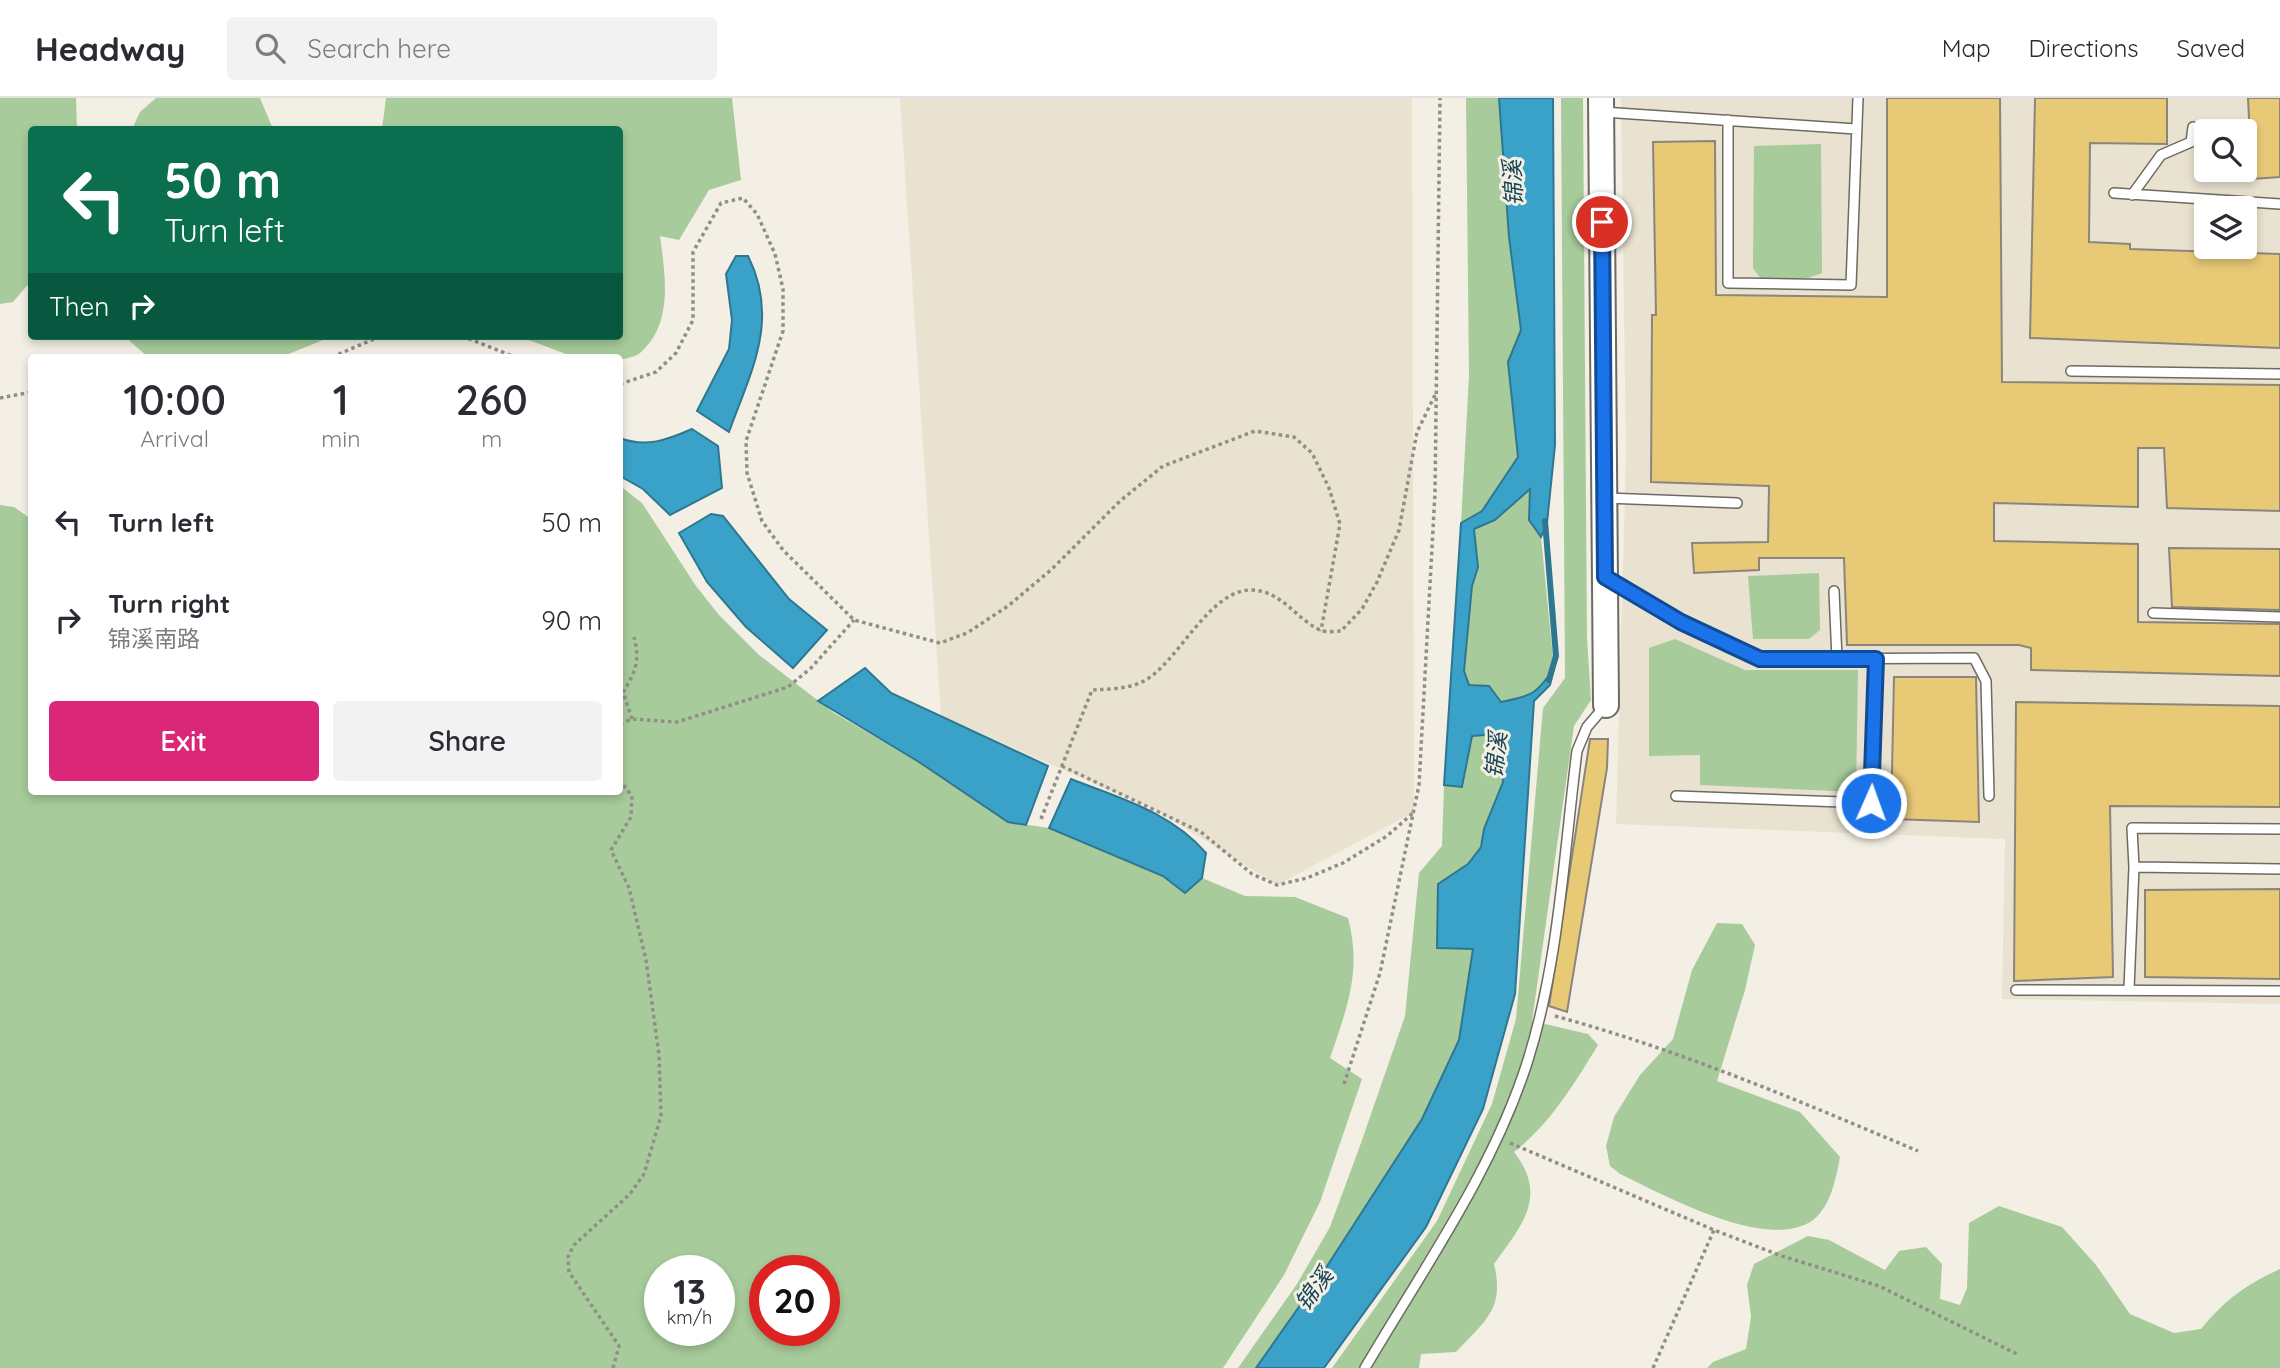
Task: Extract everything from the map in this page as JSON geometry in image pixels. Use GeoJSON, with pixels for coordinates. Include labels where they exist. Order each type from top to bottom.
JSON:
{"type":"FeatureCollection","features":[{"type":"Feature","properties":{"kind":"street"},"geometry":{"type":"LineString","coordinates":[[1601,105],[1606,705]]}},
{"type":"Feature","properties":{"kind":"lane"},"geometry":{"type":"LineString","coordinates":[[1728,120],[1728,283],[1743,286],[1851,285],[1858,98]]}},
{"type":"Feature","properties":{"kind":"lane"},"geometry":{"type":"LineString","coordinates":[[1601,105],[1728,120],[1856,129]]}},
{"type":"Feature","properties":{"kind":"lane"},"geometry":{"type":"LineString","coordinates":[[2132,195],[2161,155],[2191,142],[2193,127]]}},
{"type":"Feature","properties":{"kind":"lane"},"geometry":{"type":"LineString","coordinates":[[2114,193],[2280,204]]}},
{"type":"Feature","properties":{"kind":"lane"},"geometry":{"type":"LineString","coordinates":[[2071,371],[2280,374]]}},
{"type":"Feature","properties":{"kind":"lane"},"geometry":{"type":"LineString","coordinates":[[1604,498],[1737,503]]}},
{"type":"Feature","properties":{"kind":"lane"},"geometry":{"type":"LineString","coordinates":[[1605,577],[1681,622],[1760,659],[1974,658],[1986,681],[1989,796]]}},
{"type":"Feature","properties":{"kind":"lane"},"geometry":{"type":"LineString","coordinates":[[1834,591],[1837,659]]}},
{"type":"Feature","properties":{"kind":"lane"},"geometry":{"type":"LineString","coordinates":[[2153,613],[2280,617]]}},
{"type":"Feature","properties":{"kind":"lane"},"geometry":{"type":"LineString","coordinates":[[1676,796],[1871,803],[1876,659]]}},
{"type":"Feature","properties":{"kind":"lane"},"geometry":{"type":"LineString","coordinates":[[1365,1368],[1498,1138],[1529,1058],[1552,954],[1577,751],[1587,727],[1606,705]]}},
{"type":"Feature","properties":{"kind":"lane"},"geometry":{"type":"LineString","coordinates":[[2129,989],[2134,867],[2132,828],[2280,829]]}},
{"type":"Feature","properties":{"kind":"lane"},"geometry":{"type":"LineString","coordinates":[[2134,867],[2280,869]]}},
{"type":"Feature","properties":{"kind":"lane"},"geometry":{"type":"LineString","coordinates":[[2016,990],[2280,991]]}},
{"type":"Feature","properties":{"kind":"path"},"geometry":{"type":"LineString","coordinates":[[1344,1084],[1380,973],[1419,785],[1435,493],[1440,98]]}},
{"type":"Feature","properties":{"kind":"path"},"geometry":{"type":"LineString","coordinates":[[623,383],[656,372],[676,353],[694,320],[694,252],[721,204],[743,198],[757,214],[775,254],[783,289],[783,331],[746,440],[747,473],[762,521],[783,550],[854,620],[940,643],[967,633],[1008,606],[1034,584],[1119,501],[1163,466],[1255,431],[1294,437],[1312,453],[1329,488],[1340,524],[1321,631]]}},
{"type":"Feature","properties":{"kind":"path"},"geometry":{"type":"LineString","coordinates":[[339,354],[372,340]]}},
{"type":"Feature","properties":{"kind":"path"},"geometry":{"type":"LineString","coordinates":[[472,340],[508,354]]}},
{"type":"Feature","properties":{"kind":"path"},"geometry":{"type":"LineString","coordinates":[[1041,819],[1092,690],[1114,689],[1144,681],[1168,663],[1192,627],[1229,598],[1250,590],[1272,594],[1321,631],[1341,631],[1362,609],[1377,582],[1399,530],[1418,432],[1437,391]]}},
{"type":"Feature","properties":{"kind":"path"},"geometry":{"type":"LineString","coordinates":[[0,398],[28,394]]}},
{"type":"Feature","properties":{"kind":"path"},"geometry":{"type":"LineString","coordinates":[[623,723],[632,719],[677,722],[788,687],[811,668],[854,620]]}},
{"type":"Feature","properties":{"kind":"path"},"geometry":{"type":"LineString","coordinates":[[632,719],[623,692],[633,676],[639,656],[634,637]]}},
{"type":"Feature","properties":{"kind":"path"},"geometry":{"type":"LineString","coordinates":[[1062,766],[1201,832],[1252,874],[1277,885],[1307,878],[1343,863],[1387,836],[1413,812]]}},
{"type":"Feature","properties":{"kind":"path"},"geometry":{"type":"LineString","coordinates":[[614,1368],[618,1346],[569,1272],[568,1257],[574,1245],[630,1194],[644,1174],[661,1116],[659,1055],[646,960],[629,888],[611,850],[631,817],[632,796],[623,785]]}},
{"type":"Feature","properties":{"kind":"path"},"geometry":{"type":"LineString","coordinates":[[1539,1012],[1626,1035],[1741,1077],[1918,1152]]}},
{"type":"Feature","properties":{"kind":"path"},"geometry":{"type":"LineString","coordinates":[[1498,1138],[1714,1230],[1782,1256],[1879,1286],[2017,1354]]}},
{"type":"Feature","properties":{"kind":"path"},"geometry":{"type":"LineString","coordinates":[[1653,1368],[1714,1230]]}},
{"type":"Feature","properties":{"kind":"shaded area"},"geometry":{"type":"Polygon","coordinates":[[[900,98],[1412,98],[1414,812],[1277,885],[1159,812],[941,716],[900,98]]]}},
{"type":"Feature","properties":{"kind":"shaded area"},"geometry":{"type":"Polygon","coordinates":[[[1621,98],[2280,98],[2280,1004],[2002,999],[2005,839],[1616,824],[1626,453],[1621,98]]]}},
{"type":"Feature","properties":{"kind":"green space"},"geometry":{"type":"Polygon","coordinates":[[[0,98],[76,98],[77,126],[28,126],[28,284],[13,302],[0,304],[0,98]]]}},
{"type":"Feature","properties":{"kind":"green space"},"geometry":{"type":"Polygon","coordinates":[[[156,98],[260,98],[272,126],[133,126],[140,112],[156,98]]]}},
{"type":"Feature","properties":{"kind":"green space"},"geometry":{"type":"Polygon","coordinates":[[[386,98],[732,98],[741,180],[709,190],[679,240],[660,236],[665,282],[663,313],[651,341],[640,353],[623,359],[623,354],[566,354],[529,340],[623,340],[623,126],[382,126],[386,98]]]}},
{"type":"Feature","properties":{"kind":"green space"},"geometry":{"type":"Polygon","coordinates":[[[1466,98],[1499,98],[1509,237],[1521,330],[1508,363],[1518,457],[1482,512],[1461,523],[1469,376],[1466,98]]]}},
{"type":"Feature","properties":{"kind":"green space"},"geometry":{"type":"Polygon","coordinates":[[[1561,98],[1583,98],[1587,638],[1591,700],[1574,726],[1532,1021],[1588,1034],[1598,1045],[1551,1116],[1514,1152],[1524,1168],[1530,1197],[1521,1224],[1494,1264],[1497,1292],[1484,1322],[1456,1352],[1421,1354],[1419,1368],[1332,1368],[1437,1221],[1492,1104],[1516,1019],[1543,708],[1565,678],[1561,98]]]}},
{"type":"Feature","properties":{"kind":"green space"},"geometry":{"type":"Polygon","coordinates":[[[1821,144],[1822,273],[1808,278],[1761,279],[1753,268],[1754,146],[1821,144]]]}},
{"type":"Feature","properties":{"kind":"green space"},"geometry":{"type":"Polygon","coordinates":[[[129,340],[323,340],[288,354],[145,354],[129,340]]]}},
{"type":"Feature","properties":{"kind":"green space"},"geometry":{"type":"Polygon","coordinates":[[[623,488],[642,503],[696,586],[719,615],[759,655],[834,713],[919,762],[1007,822],[1049,828],[1163,876],[1185,893],[1202,878],[1245,896],[1295,897],[1348,918],[1353,955],[1351,989],[1330,1058],[1362,1079],[1320,1202],[1284,1275],[1223,1368],[0,1368],[0,505],[14,507],[28,517],[28,795],[623,795],[623,488]]]}},
{"type":"Feature","properties":{"kind":"green space"},"geometry":{"type":"Polygon","coordinates":[[[1530,488],[1529,520],[1541,537],[1554,668],[1541,687],[1530,696],[1501,702],[1469,685],[1464,671],[1472,586],[1478,567],[1474,529],[1495,520],[1530,488]]]}},
{"type":"Feature","properties":{"kind":"green space"},"geometry":{"type":"Polygon","coordinates":[[[1819,573],[1820,630],[1809,639],[1753,639],[1748,576],[1819,573]]]}},
{"type":"Feature","properties":{"kind":"green space"},"geometry":{"type":"Polygon","coordinates":[[[1675,639],[1745,670],[1858,670],[1856,792],[1700,785],[1700,755],[1649,756],[1649,648],[1675,639]]]}},
{"type":"Feature","properties":{"kind":"green space"},"geometry":{"type":"Polygon","coordinates":[[[1498,734],[1503,782],[1484,829],[1482,847],[1468,864],[1438,884],[1473,949],[1459,1040],[1422,1119],[1320,1277],[1256,1368],[1238,1368],[1297,1284],[1330,1227],[1405,1016],[1419,873],[1442,846],[1444,785],[1463,787],[1472,736],[1498,734]]]}},
{"type":"Feature","properties":{"kind":"green space"},"geometry":{"type":"Polygon","coordinates":[[[1717,923],[1742,924],[1755,945],[1745,990],[1717,1081],[1800,1112],[1840,1157],[1832,1191],[1824,1207],[1813,1220],[1793,1228],[1769,1230],[1715,1217],[1620,1174],[1610,1166],[1606,1146],[1614,1117],[1640,1075],[1673,1039],[1692,970],[1717,923]]]}},
{"type":"Feature","properties":{"kind":"green space"},"geometry":{"type":"Polygon","coordinates":[[[1999,1206],[2062,1227],[2096,1265],[2130,1314],[2174,1333],[2201,1329],[2236,1294],[2280,1269],[2280,1368],[1707,1368],[1713,1362],[1746,1349],[1751,1317],[1747,1285],[1754,1264],[1808,1236],[1829,1240],[1885,1270],[1899,1251],[1926,1247],[1942,1264],[1940,1299],[1960,1305],[1967,1288],[1969,1223],[1999,1206]]]}},
{"type":"Feature","properties":{"kind":"water"},"geometry":{"type":"Polygon","coordinates":[[[1499,98],[1553,98],[1555,445],[1547,523],[1541,537],[1529,520],[1530,489],[1495,520],[1474,529],[1478,567],[1472,586],[1464,671],[1469,685],[1489,686],[1501,702],[1520,698],[1538,689],[1554,668],[1550,685],[1534,701],[1515,994],[1483,1109],[1426,1227],[1324,1368],[1256,1368],[1320,1277],[1422,1119],[1459,1040],[1473,949],[1437,948],[1438,884],[1468,864],[1481,847],[1484,829],[1503,782],[1498,734],[1472,736],[1462,787],[1444,785],[1461,523],[1482,511],[1518,457],[1508,362],[1521,330],[1509,237],[1499,98]]]}},
{"type":"Feature","properties":{"kind":"water"},"geometry":{"type":"Polygon","coordinates":[[[736,256],[748,256],[757,279],[762,302],[762,324],[753,366],[729,432],[697,411],[729,349],[732,320],[726,274],[736,256]]]}},
{"type":"Feature","properties":{"kind":"water"},"geometry":{"type":"Polygon","coordinates":[[[692,429],[718,446],[722,488],[670,515],[643,489],[623,478],[623,439],[648,442],[692,429]]]}},
{"type":"Feature","properties":{"kind":"water"},"geometry":{"type":"Polygon","coordinates":[[[711,514],[723,516],[789,599],[827,630],[793,668],[746,627],[707,582],[679,533],[711,514]]]}},
{"type":"Feature","properties":{"kind":"water"},"geometry":{"type":"Polygon","coordinates":[[[865,668],[891,693],[1048,766],[1026,825],[1008,822],[919,762],[818,701],[865,668]]]}},
{"type":"Feature","properties":{"kind":"water"},"geometry":{"type":"Polygon","coordinates":[[[1071,779],[1126,800],[1177,827],[1206,853],[1202,878],[1185,893],[1163,876],[1049,828],[1071,779]]]}},
{"type":"Feature","properties":{"kind":"building"},"geometry":{"type":"Polygon","coordinates":[[[1887,98],[2000,98],[2002,382],[2280,385],[2280,511],[2167,508],[2164,448],[2138,448],[2138,507],[1994,503],[1994,541],[2138,544],[2138,622],[2280,624],[2280,676],[2031,670],[2031,648],[2019,645],[1847,645],[1844,558],[1759,558],[1759,570],[1694,573],[1692,543],[1768,542],[1769,486],[1651,482],[1652,315],[1656,315],[1653,142],[1715,141],[1716,295],[1887,297],[1887,98]]]}},
{"type":"Feature","properties":{"kind":"building"},"geometry":{"type":"Polygon","coordinates":[[[2035,98],[2167,98],[2167,144],[2090,143],[2089,242],[2130,244],[2130,249],[2194,251],[2194,259],[2257,259],[2257,253],[2280,254],[2280,348],[2030,338],[2035,98]]]}},
{"type":"Feature","properties":{"kind":"building"},"geometry":{"type":"Polygon","coordinates":[[[2248,98],[2280,98],[2280,177],[2257,179],[2257,119],[2249,119],[2248,98]]]}},
{"type":"Feature","properties":{"kind":"building"},"geometry":{"type":"Polygon","coordinates":[[[2169,548],[2280,549],[2280,610],[2172,607],[2169,548]]]}},
{"type":"Feature","properties":{"kind":"building"},"geometry":{"type":"Polygon","coordinates":[[[1894,677],[1976,677],[1979,822],[1891,819],[1894,677]]]}},
{"type":"Feature","properties":{"kind":"building"},"geometry":{"type":"Polygon","coordinates":[[[2016,702],[2280,706],[2280,807],[2110,806],[2113,977],[2014,981],[2016,702]]]}},
{"type":"Feature","properties":{"kind":"building"},"geometry":{"type":"Polygon","coordinates":[[[1590,739],[1608,739],[1607,768],[1567,1012],[1549,1006],[1590,739]]]}},
{"type":"Feature","properties":{"kind":"building"},"geometry":{"type":"Polygon","coordinates":[[[2280,889],[2280,979],[2145,977],[2145,890],[2280,889]]]}},
{"type":"Feature","properties":{"kind":"waterway","name":"锦溪"},"geometry":{"type":"LineString","coordinates":[[1545,521],[1556,656],[1549,680]]}},
{"type":"Feature","properties":{"kind":"route"},"geometry":{"type":"LineString","coordinates":[[1602,222],[1605,577],[1681,622],[1760,659],[1876,659],[1871,803]]}}]}
